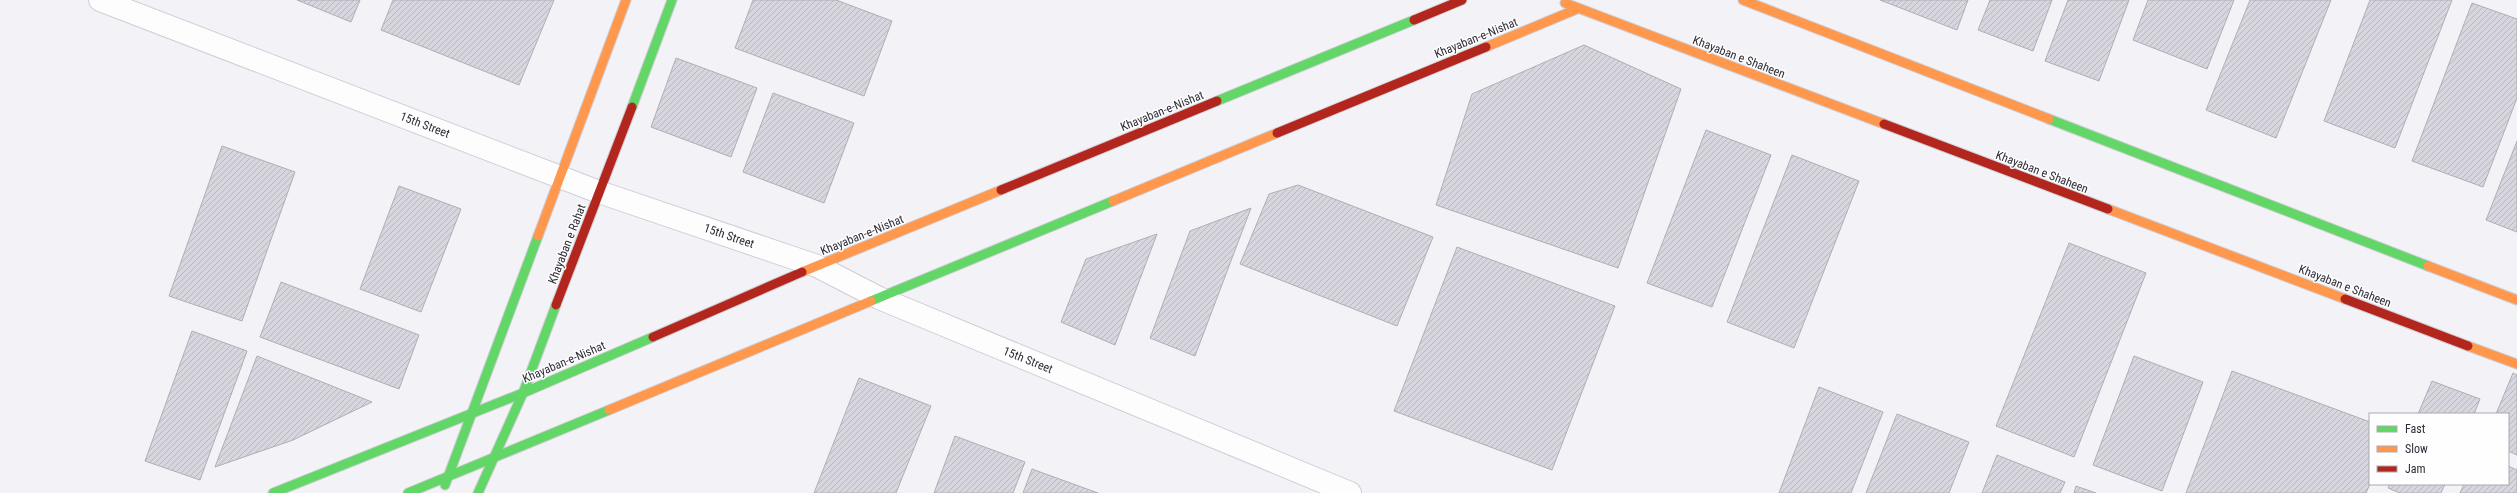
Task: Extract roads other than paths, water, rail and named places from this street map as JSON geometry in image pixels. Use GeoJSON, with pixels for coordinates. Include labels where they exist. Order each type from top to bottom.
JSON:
{"type":"FeatureCollection","features":[{"type":"Feature","properties":{"kind":"street","name":"15th Street"},"geometry":{"type":"LineString","coordinates":[[100,0],[599,192],[818,266],[879,298],[1350,493]]}},
{"type":"Feature","properties":{"kind":"street"},"geometry":{"type":"LineString","coordinates":[[441,493],[449,476],[626,0]]}},
{"type":"Feature","properties":{"kind":"street","name":"Khayaban e Rahat"},"geometry":{"type":"LineString","coordinates":[[478,493],[492,458],[523,393],[672,0]]}},
{"type":"Feature","properties":{"kind":"street","name":"Khayaban-e-Nishat"},"geometry":{"type":"LineString","coordinates":[[273,493],[523,393],[818,266],[1462,0]]}},
{"type":"Feature","properties":{"kind":"street","name":"Khayaban e Shaheen"},"geometry":{"type":"LineString","coordinates":[[1559,0],[1577,9],[2517,364]]}},
{"type":"Feature","properties":{"kind":"street"},"geometry":{"type":"LineString","coordinates":[[1743,0],[2517,300]]}},
{"type":"Feature","properties":{"kind":"street","name":"Khayaban-e-Nishat"},"geometry":{"type":"LineString","coordinates":[[408,493],[1577,9]]}}]}
